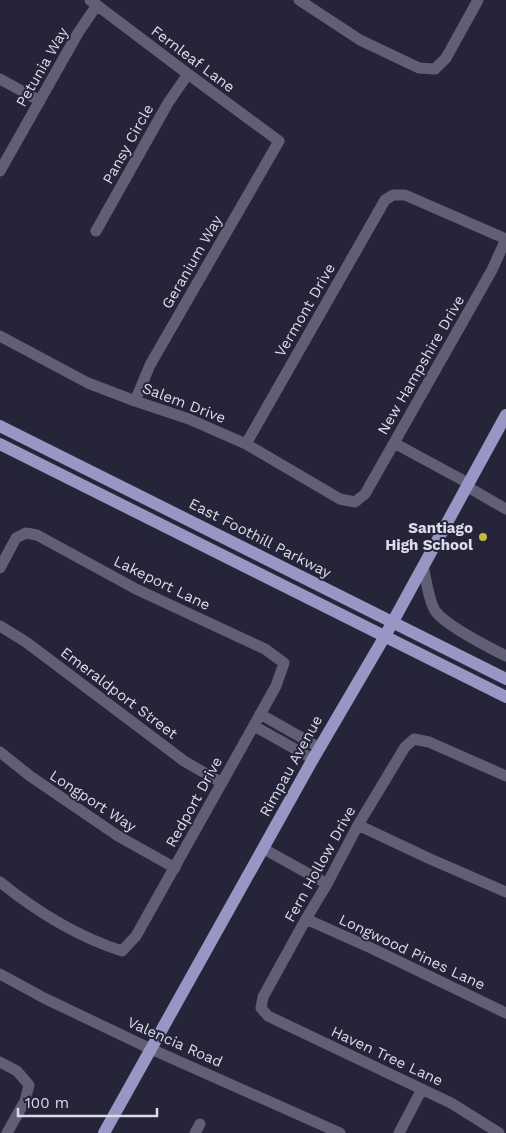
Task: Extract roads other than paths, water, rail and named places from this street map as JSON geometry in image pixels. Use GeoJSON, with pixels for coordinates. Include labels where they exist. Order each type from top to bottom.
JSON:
{"type":"FeatureCollection","features":[{"type":"Feature","properties":{"kind":"main road","name":"Rimpau Avenue"},"geometry":{"type":"LineString","coordinates":[[104,1133],[316,753],[393,622],[506,415]]}},
{"type":"Feature","properties":{"kind":"main road","name":"East Foothill Parkway"},"geometry":{"type":"LineString","coordinates":[[0,426],[506,679]]}},
{"type":"Feature","properties":{"kind":"main road","name":"East Foothill Parkway"},"geometry":{"type":"LineString","coordinates":[[0,444],[506,697]]}},
{"type":"Feature","properties":{"kind":"street"},"geometry":{"type":"LineString","coordinates":[[299,0],[360,40],[419,68],[435,69],[446,58],[478,0]]}},
{"type":"Feature","properties":{"kind":"street","name":"Fernleaf Lane"},"geometry":{"type":"LineString","coordinates":[[93,3],[279,141]]}},
{"type":"Feature","properties":{"kind":"street","name":"Petunia Way"},"geometry":{"type":"LineString","coordinates":[[0,171],[93,3]]}},
{"type":"Feature","properties":{"kind":"street","name":"Pansy Circle"},"geometry":{"type":"LineString","coordinates":[[96,231],[168,103],[188,74]]}},
{"type":"Feature","properties":{"kind":"street"},"geometry":{"type":"LineString","coordinates":[[0,79],[40,101]]}},
{"type":"Feature","properties":{"kind":"street","name":"Geranium Way"},"geometry":{"type":"LineString","coordinates":[[135,401],[150,365],[279,141]]}},
{"type":"Feature","properties":{"kind":"street","name":"Vermont Drive"},"geometry":{"type":"LineString","coordinates":[[246,444],[385,200],[393,195],[405,195],[506,239]]}},
{"type":"Feature","properties":{"kind":"street","name":"New Hampshire Drive"},"geometry":{"type":"LineString","coordinates":[[355,502],[365,494],[492,270],[506,239]]}},
{"type":"Feature","properties":{"kind":"street","name":"Salem Drive"},"geometry":{"type":"LineString","coordinates":[[0,336],[88,383],[188,419],[246,444],[340,499],[355,502]]}},
{"type":"Feature","properties":{"kind":"street"},"geometry":{"type":"LineString","coordinates":[[394,443],[506,509]]}},
{"type":"Feature","properties":{"kind":"street","name":"Lakeport Lane"},"geometry":{"type":"LineString","coordinates":[[0,568],[16,538],[26,533],[37,535],[136,589],[265,649],[284,663]]}},
{"type":"Feature","properties":{"kind":"street"},"geometry":{"type":"LineString","coordinates":[[423,566],[436,611],[466,634],[506,656]]}},
{"type":"Feature","properties":{"kind":"street","name":"Emeraldport Street"},"geometry":{"type":"LineString","coordinates":[[0,626],[26,642],[184,761],[222,783]]}},
{"type":"Feature","properties":{"kind":"street","name":"Redport Drive"},"geometry":{"type":"LineString","coordinates":[[2,887],[50,918],[104,946],[122,951],[136,936],[276,686],[284,663]]}},
{"type":"Feature","properties":{"kind":"street"},"geometry":{"type":"LineString","coordinates":[[260,714],[285,728],[316,753]]}},
{"type":"Feature","properties":{"kind":"street"},"geometry":{"type":"LineString","coordinates":[[254,726],[280,740],[316,753]]}},
{"type":"Feature","properties":{"kind":"street"},"geometry":{"type":"LineString","coordinates":[[280,740],[285,728]]}},
{"type":"Feature","properties":{"kind":"street","name":"Fern Hollow Drive"},"geometry":{"type":"LineString","coordinates":[[261,1008],[263,997],[306,919],[358,825],[405,747],[414,739],[429,742],[506,776]]}},
{"type":"Feature","properties":{"kind":"street","name":"Longport Way"},"geometry":{"type":"LineString","coordinates":[[0,752],[30,776],[118,836],[174,868]]}},
{"type":"Feature","properties":{"kind":"street"},"geometry":{"type":"LineString","coordinates":[[358,825],[506,892]]}},
{"type":"Feature","properties":{"kind":"street"},"geometry":{"type":"LineString","coordinates":[[264,849],[327,884]]}},
{"type":"Feature","properties":{"kind":"street","name":"Longwood Pines Lane"},"geometry":{"type":"LineString","coordinates":[[306,919],[506,1013]]}},
{"type":"Feature","properties":{"kind":"street","name":"Valencia Road"},"geometry":{"type":"LineString","coordinates":[[0,974],[44,998],[151,1049],[340,1133]]}},
{"type":"Feature","properties":{"kind":"street","name":"Haven Tree Lane"},"geometry":{"type":"LineString","coordinates":[[261,1008],[268,1016],[451,1103],[499,1133]]}},
{"type":"Feature","properties":{"kind":"street"},"geometry":{"type":"LineString","coordinates":[[0,1062],[17,1071],[28,1085],[25,1101],[7,1133]]}},
{"type":"Feature","properties":{"kind":"street"},"geometry":{"type":"LineString","coordinates":[[399,1133],[422,1089]]}},
{"type":"Feature","properties":{"kind":"place","name":"Santiago High School"},"geometry":{"type":"Point","coordinates":[483,537]}}]}
